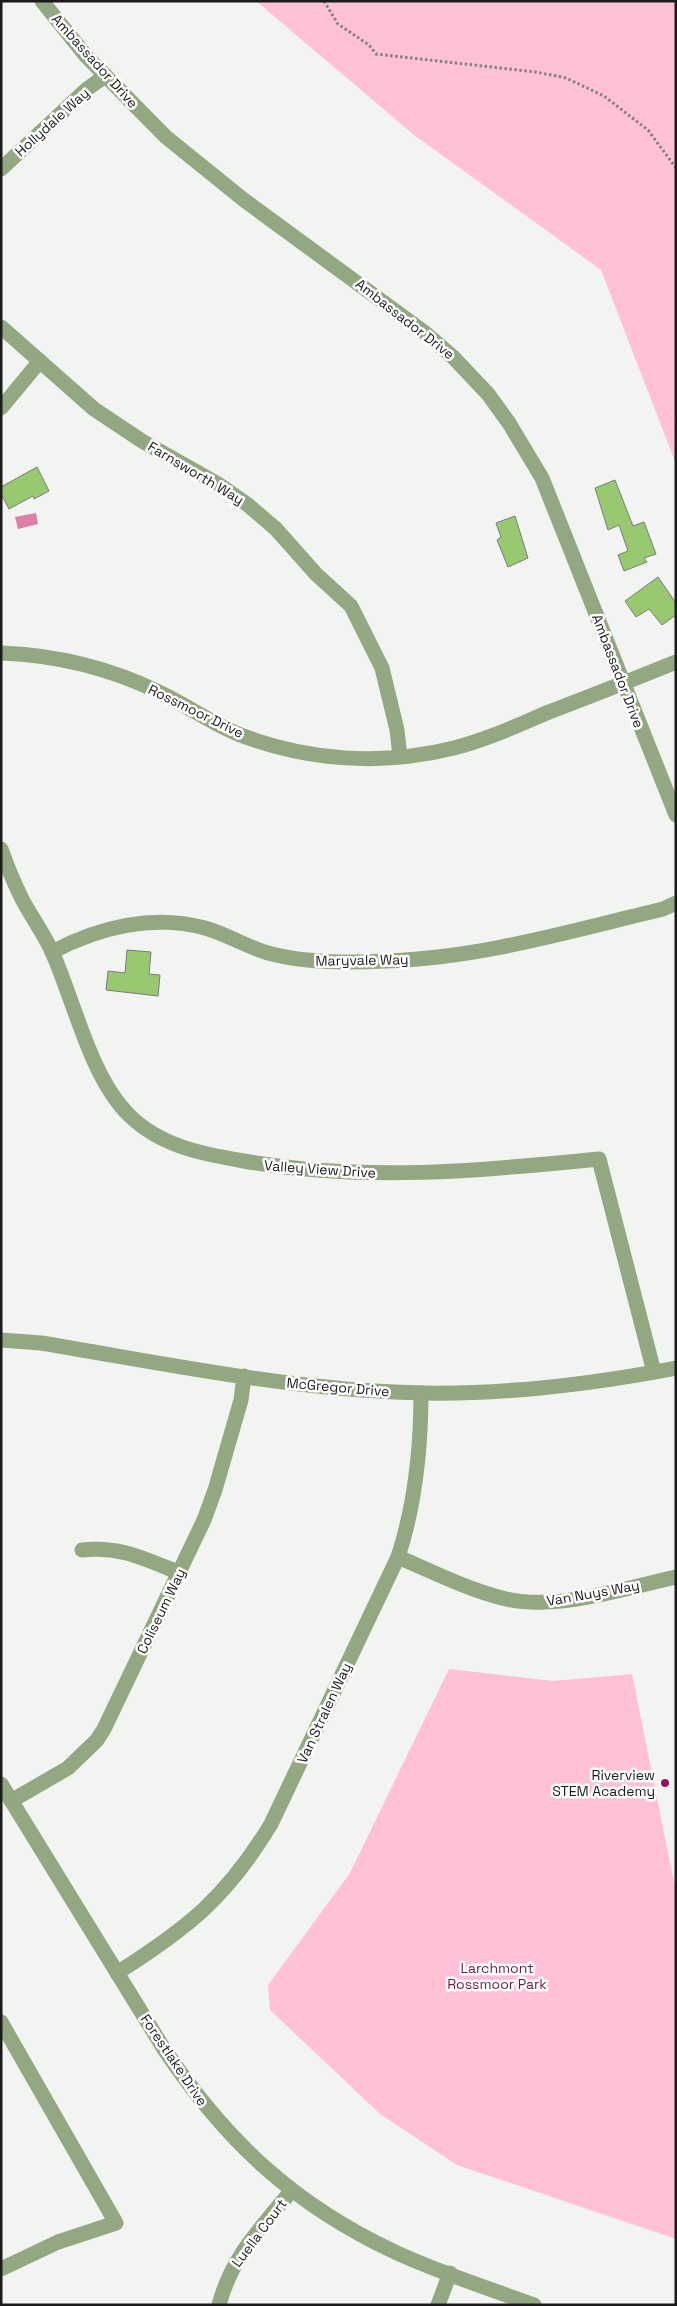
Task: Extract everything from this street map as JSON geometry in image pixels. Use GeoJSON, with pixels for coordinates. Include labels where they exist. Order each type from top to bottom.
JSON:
{"type":"FeatureCollection","features":[{"type":"Feature","properties":{"kind":"street","name":"Ambassador Drive"},"geometry":{"type":"LineString","coordinates":[[42,1],[105,76],[166,137],[244,200],[424,332],[453,357],[488,394],[509,423],[542,478],[676,815]]}},
{"type":"Feature","properties":{"kind":"street","name":"Hollydale Way"},"geometry":{"type":"LineString","coordinates":[[1,169],[87,89],[105,76]]}},
{"type":"Feature","properties":{"kind":"street","name":"Farnsworth Way"},"geometry":{"type":"LineString","coordinates":[[1,327],[94,409],[142,441],[218,484],[248,504],[276,528],[316,574],[351,606],[382,668],[397,730],[400,756]]}},
{"type":"Feature","properties":{"kind":"street"},"geometry":{"type":"LineString","coordinates":[[1,408],[40,360]]}},
{"type":"Feature","properties":{"kind":"street","name":"Rossmoor Drive"},"geometry":{"type":"LineString","coordinates":[[1,653],[58,659],[106,671],[163,694],[238,734],[285,749],[322,756],[356,759],[436,752],[475,742],[676,662]]}},
{"type":"Feature","properties":{"kind":"street","name":"Valley View Drive"},"geometry":{"type":"LineString","coordinates":[[1,848],[23,900],[52,952],[104,1084],[112,1096],[139,1124],[161,1139],[185,1149],[262,1165],[323,1171],[445,1172],[599,1159],[654,1372]]}},
{"type":"Feature","properties":{"kind":"street","name":"Maryvale Way"},"geometry":{"type":"LineString","coordinates":[[52,952],[73,941],[110,928],[164,923],[206,928],[251,948],[299,960],[375,961],[430,958],[541,940],[663,909],[676,903]]}},
{"type":"Feature","properties":{"kind":"street","name":"McGregor Drive"},"geometry":{"type":"LineString","coordinates":[[1,1340],[41,1343],[318,1387],[422,1393],[477,1393],[581,1385],[676,1368]]}},
{"type":"Feature","properties":{"kind":"street","name":"Coliseum Way"},"geometry":{"type":"LineString","coordinates":[[11,1801],[68,1768],[97,1740],[104,1729],[204,1520],[215,1490],[241,1400],[244,1376]]}},
{"type":"Feature","properties":{"kind":"street","name":"Van Stralen Way"},"geometry":{"type":"LineString","coordinates":[[117,1973],[163,1944],[208,1908],[231,1883],[253,1854],[271,1824],[398,1557],[408,1528],[413,1500],[422,1393]]}},
{"type":"Feature","properties":{"kind":"street"},"geometry":{"type":"LineString","coordinates":[[82,1550],[102,1548],[125,1551],[180,1572]]}},
{"type":"Feature","properties":{"kind":"street","name":"Van Nuys Way"},"geometry":{"type":"LineString","coordinates":[[398,1557],[484,1593],[519,1601],[543,1603],[568,1600],[676,1577]]}},
{"type":"Feature","properties":{"kind":"street","name":"Forestlake Drive"},"geometry":{"type":"LineString","coordinates":[[1,1784],[117,1973],[191,2088],[240,2144],[292,2190],[348,2228],[396,2253],[534,2305]]}},
{"type":"Feature","properties":{"kind":"street"},"geometry":{"type":"LineString","coordinates":[[1,2022],[116,2223],[58,2242],[1,2269]]}},
{"type":"Feature","properties":{"kind":"street","name":"Luella Court"},"geometry":{"type":"LineString","coordinates":[[219,2305],[226,2281],[237,2258],[292,2190]]}},
{"type":"Feature","properties":{"kind":"street"},"geometry":{"type":"LineString","coordinates":[[438,2305],[450,2273]]}},
{"type":"Feature","properties":{"kind":"path"},"geometry":{"type":"LineString","coordinates":[[324,1],[338,24],[369,45],[376,54],[536,72],[566,78],[604,96],[648,130],[676,168]]}},
{"type":"Feature","properties":{"kind":"green space"},"geometry":{"type":"Polygon","coordinates":[[[256,1],[676,1],[676,464],[601,270],[414,135],[256,1]]]}},
{"type":"Feature","properties":{"kind":"green space","name":"Larchmont Rossmoor Park"},"geometry":{"type":"Polygon","coordinates":[[[449,1669],[553,1681],[632,1674],[676,1892],[676,2239],[457,2165],[380,2114],[270,2010],[268,1985],[350,1873],[449,1669]]]}},
{"type":"Feature","properties":{"kind":"shaded area"},"geometry":{"type":"Polygon","coordinates":[[[36,513],[38,524],[18,529],[15,517],[36,513]]]}},
{"type":"Feature","properties":{"kind":"building"},"geometry":{"type":"Polygon","coordinates":[[[37,467],[49,491],[34,499],[33,496],[9,509],[1,494],[1,487],[37,467]]]}},
{"type":"Feature","properties":{"kind":"building"},"geometry":{"type":"Polygon","coordinates":[[[615,480],[633,526],[644,522],[656,554],[644,558],[647,562],[624,571],[618,555],[628,551],[619,525],[608,530],[595,488],[615,480]]]}},
{"type":"Feature","properties":{"kind":"building"},"geometry":{"type":"Polygon","coordinates":[[[515,516],[528,558],[508,567],[497,540],[501,537],[496,523],[515,516]]]}},
{"type":"Feature","properties":{"kind":"building"},"geometry":{"type":"Polygon","coordinates":[[[658,577],[676,603],[676,615],[662,625],[649,609],[636,617],[625,601],[658,577]]]}},
{"type":"Feature","properties":{"kind":"building"},"geometry":{"type":"Polygon","coordinates":[[[127,950],[151,952],[149,974],[160,975],[158,996],[106,990],[108,971],[125,973],[127,950]]]}},
{"type":"Feature","properties":{"kind":"place","name":"Riverview STEM Academy"},"geometry":{"type":"Point","coordinates":[665,1783]}}]}
